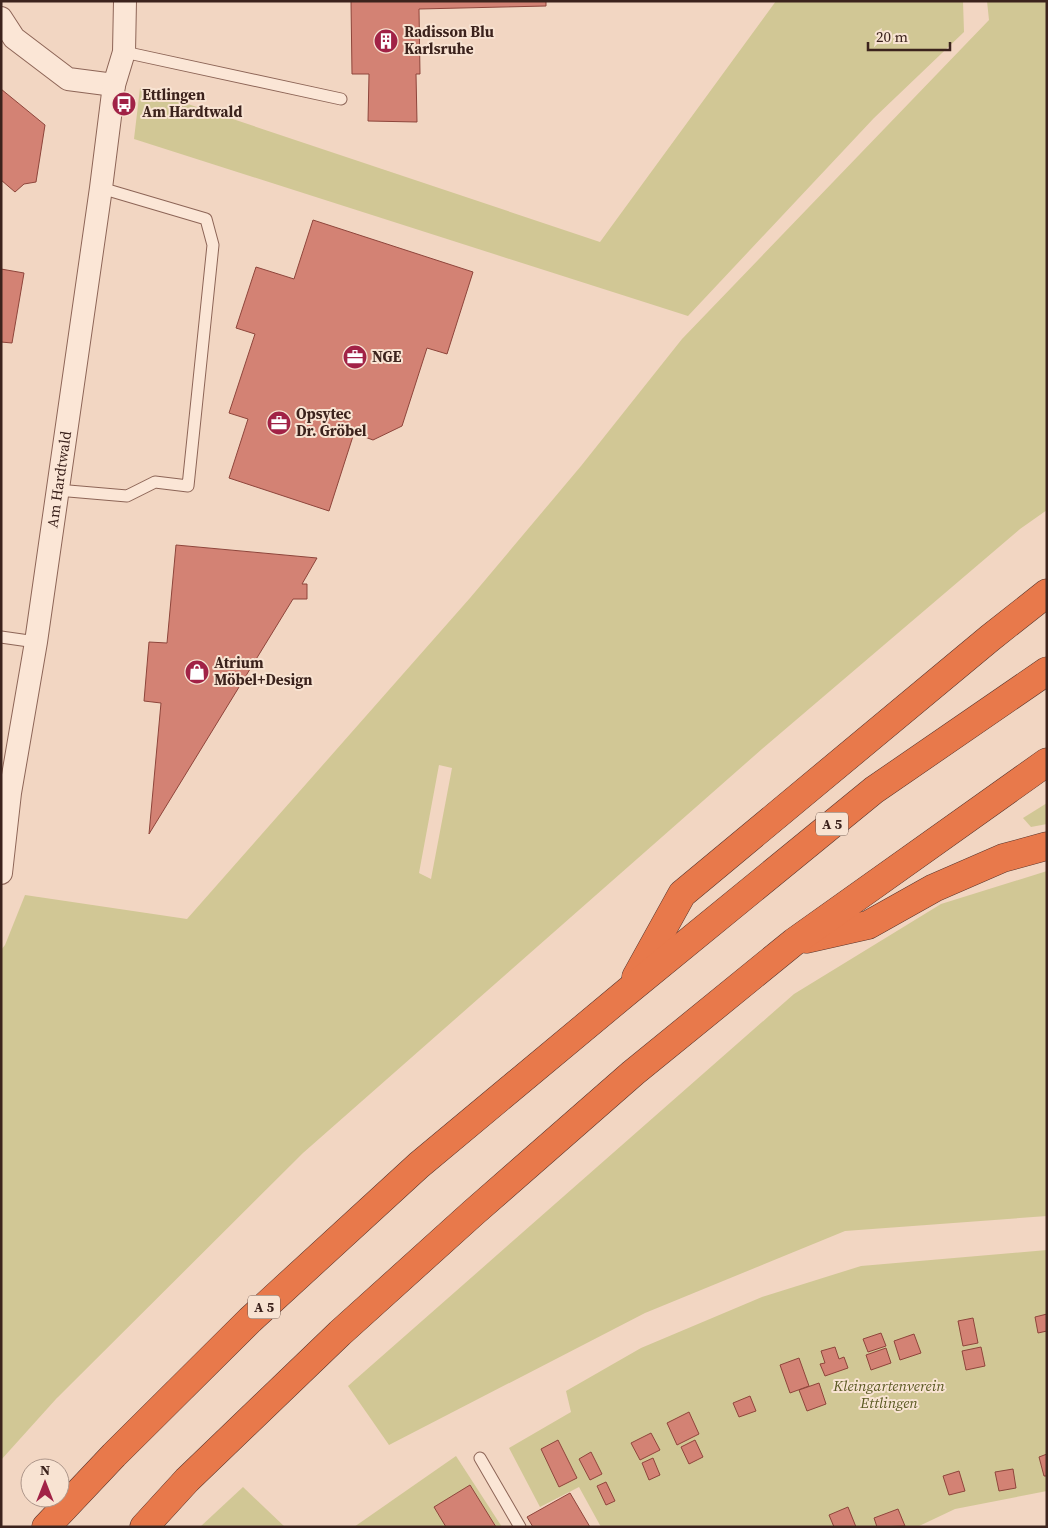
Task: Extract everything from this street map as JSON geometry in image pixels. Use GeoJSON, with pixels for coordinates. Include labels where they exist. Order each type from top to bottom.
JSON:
{"type":"FeatureCollection","features":[{"type":"Feature","properties":{"kind":"highway","name":"A 5"},"geometry":{"type":"LineString","coordinates":[[628,991],[682,894],[990,638],[1047,593]]}},
{"type":"Feature","properties":{"kind":"highway","name":"A 5"},"geometry":{"type":"LineString","coordinates":[[46,1527],[114,1455],[250,1320],[419,1165],[874,790],[1047,670]]}},
{"type":"Feature","properties":{"kind":"highway"},"geometry":{"type":"LineString","coordinates":[[144,1527],[187,1480],[319,1353],[436,1246],[633,1073],[794,942],[1047,762]]}},
{"type":"Feature","properties":{"kind":"highway"},"geometry":{"type":"LineString","coordinates":[[794,942],[868,925],[934,888],[1003,858],[1047,846]]}},
{"type":"Feature","properties":{"kind":"street","name":"Am Hardtwald"},"geometry":{"type":"LineString","coordinates":[[1,873],[10,793],[36,642],[114,85],[124,52],[126,1]]}},
{"type":"Feature","properties":{"kind":"street"},"geometry":{"type":"LineString","coordinates":[[1,18],[14,38],[68,79],[114,85]]}},
{"type":"Feature","properties":{"kind":"lane"},"geometry":{"type":"LineString","coordinates":[[124,52],[341,99]]}},
{"type":"Feature","properties":{"kind":"lane"},"geometry":{"type":"LineString","coordinates":[[57,490],[127,496],[155,482],[188,486],[213,245],[206,219],[101,188]]}},
{"type":"Feature","properties":{"kind":"lane"},"geometry":{"type":"LineString","coordinates":[[1,637],[36,642]]}},
{"type":"Feature","properties":{"kind":"lane"},"geometry":{"type":"LineString","coordinates":[[480,1458],[520,1527]]}},
{"type":"Feature","properties":{"kind":"green space"},"geometry":{"type":"Polygon","coordinates":[[[776,1],[963,1],[964,32],[874,118],[688,316],[134,139],[140,88],[600,242],[776,1]]]}},
{"type":"Feature","properties":{"kind":"green space"},"geometry":{"type":"Polygon","coordinates":[[[987,1],[1047,1],[1047,510],[1020,529],[762,749],[303,1153],[56,1399],[1,1460],[1,950],[5,945],[25,895],[187,919],[470,598],[581,466],[682,339],[989,20],[987,1]],[[439,765],[419,873],[431,879],[452,768],[439,765]]]}},
{"type":"Feature","properties":{"kind":"green space"},"geometry":{"type":"Polygon","coordinates":[[[1047,803],[1047,824],[1031,827],[1023,818],[1047,803]]]}},
{"type":"Feature","properties":{"kind":"green space"},"geometry":{"type":"Polygon","coordinates":[[[1047,871],[1047,1216],[845,1231],[645,1313],[389,1445],[348,1386],[794,994],[941,904],[1047,871]]]}},
{"type":"Feature","properties":{"kind":"green space","name":"Kleingartenverein Ettlingen"},"geometry":{"type":"Polygon","coordinates":[[[1047,1250],[1047,1491],[955,1509],[917,1527],[601,1527],[579,1487],[540,1507],[509,1448],[571,1412],[566,1391],[641,1348],[762,1297],[861,1266],[1047,1250]]]}},
{"type":"Feature","properties":{"kind":"green space"},"geometry":{"type":"Polygon","coordinates":[[[456,1456],[502,1527],[354,1527],[456,1456]]]}},
{"type":"Feature","properties":{"kind":"green space"},"geometry":{"type":"Polygon","coordinates":[[[243,1487],[285,1527],[200,1527],[243,1487]]]}},
{"type":"Feature","properties":{"kind":"building","name":"Radisson Blu Karlsruhe"},"geometry":{"type":"Polygon","coordinates":[[[351,1],[546,1],[546,6],[419,9],[420,74],[416,74],[417,122],[368,121],[369,74],[352,74],[351,1]]]}},
{"type":"Feature","properties":{"kind":"building"},"geometry":{"type":"Polygon","coordinates":[[[1,89],[45,125],[36,182],[24,184],[15,192],[1,180],[1,89]]]}},
{"type":"Feature","properties":{"kind":"building"},"geometry":{"type":"Polygon","coordinates":[[[313,220],[473,272],[447,354],[427,348],[402,426],[373,440],[354,433],[329,511],[229,478],[248,419],[229,413],[255,334],[236,328],[256,267],[294,279],[313,220]]]}},
{"type":"Feature","properties":{"kind":"building"},"geometry":{"type":"Polygon","coordinates":[[[1,269],[24,273],[12,343],[1,342],[1,269]]]}},
{"type":"Feature","properties":{"kind":"building","name":"Atrium Möbel+Design"},"geometry":{"type":"Polygon","coordinates":[[[176,545],[317,558],[302,584],[307,584],[307,599],[293,599],[149,834],[161,703],[144,701],[149,642],[167,643],[176,545]]]}},
{"type":"Feature","properties":{"kind":"building"},"geometry":{"type":"Polygon","coordinates":[[[1047,1314],[1047,1331],[1038,1333],[1035,1317],[1047,1314]]]}},
{"type":"Feature","properties":{"kind":"building"},"geometry":{"type":"Polygon","coordinates":[[[973,1318],[978,1343],[963,1346],[958,1321],[973,1318]]]}},
{"type":"Feature","properties":{"kind":"building"},"geometry":{"type":"Polygon","coordinates":[[[881,1333],[886,1346],[868,1352],[863,1339],[881,1333]]]}},
{"type":"Feature","properties":{"kind":"building"},"geometry":{"type":"Polygon","coordinates":[[[914,1334],[921,1353],[900,1360],[894,1341],[914,1334]]]}},
{"type":"Feature","properties":{"kind":"building"},"geometry":{"type":"Polygon","coordinates":[[[835,1347],[839,1359],[844,1357],[848,1368],[825,1376],[820,1364],[825,1363],[821,1351],[835,1347]]]}},
{"type":"Feature","properties":{"kind":"building"},"geometry":{"type":"Polygon","coordinates":[[[981,1347],[985,1366],[966,1370],[962,1351],[981,1347]]]}},
{"type":"Feature","properties":{"kind":"building"},"geometry":{"type":"Polygon","coordinates":[[[886,1348],[891,1363],[871,1370],[866,1355],[886,1348]]]}},
{"type":"Feature","properties":{"kind":"building"},"geometry":{"type":"Polygon","coordinates":[[[799,1358],[809,1386],[790,1393],[780,1365],[799,1358]]]}},
{"type":"Feature","properties":{"kind":"building"},"geometry":{"type":"Polygon","coordinates":[[[819,1383],[826,1404],[807,1411],[799,1390],[819,1383]]]}},
{"type":"Feature","properties":{"kind":"building"},"geometry":{"type":"Polygon","coordinates":[[[750,1396],[756,1411],[739,1417],[733,1403],[750,1396]]]}},
{"type":"Feature","properties":{"kind":"building"},"geometry":{"type":"Polygon","coordinates":[[[689,1412],[699,1434],[677,1445],[667,1423],[689,1412]]]}},
{"type":"Feature","properties":{"kind":"building"},"geometry":{"type":"Polygon","coordinates":[[[651,1433],[660,1450],[640,1460],[631,1443],[651,1433]]]}},
{"type":"Feature","properties":{"kind":"building"},"geometry":{"type":"Polygon","coordinates":[[[558,1440],[577,1478],[559,1487],[541,1449],[558,1440]]]}},
{"type":"Feature","properties":{"kind":"building"},"geometry":{"type":"Polygon","coordinates":[[[695,1440],[703,1457],[689,1464],[681,1447],[695,1440]]]}},
{"type":"Feature","properties":{"kind":"building"},"geometry":{"type":"Polygon","coordinates":[[[591,1452],[602,1474],[590,1480],[579,1459],[591,1452]]]}},
{"type":"Feature","properties":{"kind":"building"},"geometry":{"type":"Polygon","coordinates":[[[1047,1454],[1047,1476],[1044,1476],[1039,1457],[1047,1454]]]}},
{"type":"Feature","properties":{"kind":"building"},"geometry":{"type":"Polygon","coordinates":[[[653,1458],[660,1475],[649,1480],[642,1463],[653,1458]]]}},
{"type":"Feature","properties":{"kind":"building"},"geometry":{"type":"Polygon","coordinates":[[[1013,1469],[1016,1488],[999,1491],[995,1472],[1013,1469]]]}},
{"type":"Feature","properties":{"kind":"building"},"geometry":{"type":"Polygon","coordinates":[[[959,1471],[965,1491],[949,1495],[943,1476],[959,1471]]]}},
{"type":"Feature","properties":{"kind":"building"},"geometry":{"type":"Polygon","coordinates":[[[606,1482],[615,1501],[606,1505],[597,1486],[606,1482]]]}},
{"type":"Feature","properties":{"kind":"building"},"geometry":{"type":"Polygon","coordinates":[[[470,1485],[496,1527],[446,1527],[434,1507],[470,1485]]]}},
{"type":"Feature","properties":{"kind":"building"},"geometry":{"type":"Polygon","coordinates":[[[570,1493],[590,1527],[533,1527],[527,1517],[570,1493]]]}},
{"type":"Feature","properties":{"kind":"building"},"geometry":{"type":"Polygon","coordinates":[[[848,1507],[856,1527],[834,1527],[829,1515],[848,1507]]]}},
{"type":"Feature","properties":{"kind":"building"},"geometry":{"type":"Polygon","coordinates":[[[898,1509],[905,1526],[877,1527],[874,1518],[898,1509]]]}},
{"type":"Feature","properties":{"kind":"place","name":"Radisson Blu Karlsruhe"},"geometry":{"type":"Point","coordinates":[386,41]}},
{"type":"Feature","properties":{"kind":"place","name":"Ettlingen Am Hardtwald"},"geometry":{"type":"Point","coordinates":[124,104]}},
{"type":"Feature","properties":{"kind":"place","name":"NGE"},"geometry":{"type":"Point","coordinates":[355,357]}},
{"type":"Feature","properties":{"kind":"place","name":"Opsytec Dr. Gröbel"},"geometry":{"type":"Point","coordinates":[279,423]}},
{"type":"Feature","properties":{"kind":"place","name":"Atrium Möbel+Design"},"geometry":{"type":"Point","coordinates":[197,672]}}]}
